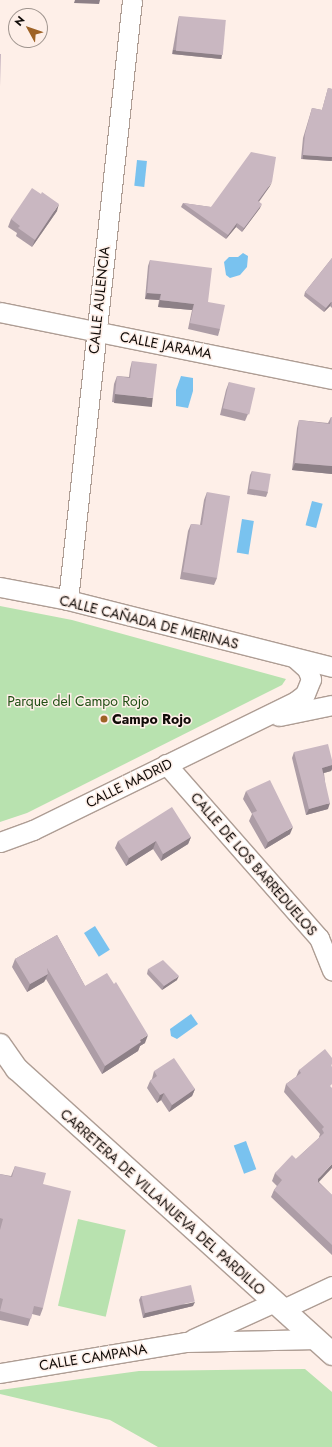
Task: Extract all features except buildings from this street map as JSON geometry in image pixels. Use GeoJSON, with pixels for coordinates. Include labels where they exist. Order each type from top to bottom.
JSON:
{"type":"FeatureCollection","features":[{"type":"Feature","properties":{"kind":"street","name":"CALLE AULENCIA"},"geometry":{"type":"LineString","coordinates":[[68,600],[95,331],[132,0]]}},
{"type":"Feature","properties":{"kind":"street","name":"CALLE JARAMA"},"geometry":{"type":"LineString","coordinates":[[0,312],[332,379]]}},
{"type":"Feature","properties":{"kind":"street","name":"CALLE CAÑADA DE MERINAS"},"geometry":{"type":"LineString","coordinates":[[0,588],[68,600],[332,667]]}},
{"type":"Feature","properties":{"kind":"street","name":"CALLE MADRID"},"geometry":{"type":"LineString","coordinates":[[0,842],[33,830],[256,721],[306,694],[310,686],[310,674],[296,659]]}},
{"type":"Feature","properties":{"kind":"street","name":"CALLE MADRID"},"geometry":{"type":"LineString","coordinates":[[256,721],[332,705]]}},
{"type":"Feature","properties":{"kind":"street","name":"CALLE DE LOS BARREDUELOS"},"geometry":{"type":"LineString","coordinates":[[166,764],[319,938],[332,970]]}},
{"type":"Feature","properties":{"kind":"street","name":"CARRETERA DE VILLANUEVA DEL PARDILLO"},"geometry":{"type":"LineString","coordinates":[[0,1045],[17,1069],[324,1346]]}},
{"type":"Feature","properties":{"kind":"street"},"geometry":{"type":"LineString","coordinates":[[186,1342],[332,1286]]}},
{"type":"Feature","properties":{"kind":"street"},"geometry":{"type":"LineString","coordinates":[[186,1342],[324,1346]]}},
{"type":"Feature","properties":{"kind":"street","name":"CALLE CAMPANA"},"geometry":{"type":"LineString","coordinates":[[0,1372],[186,1342]]}},
{"type":"Feature","properties":{"kind":"green space","name":"Parque del Campo Rojo"},"geometry":{"type":"Polygon","coordinates":[[[0,606],[72,620],[286,679],[282,685],[27,813],[0,822],[0,606]]]}},
{"type":"Feature","properties":{"kind":"green space"},"geometry":{"type":"Polygon","coordinates":[[[78,1219],[126,1230],[106,1317],[58,1306],[78,1219]]]}},
{"type":"Feature","properties":{"kind":"green space"},"geometry":{"type":"Polygon","coordinates":[[[305,1369],[332,1392],[332,1447],[158,1447],[110,1420],[0,1394],[0,1390],[139,1371],[305,1369]]]}},
{"type":"Feature","properties":{"kind":"water"},"geometry":{"type":"Polygon","coordinates":[[[137,160],[147,161],[144,187],[134,186],[137,160]]]}},
{"type":"Feature","properties":{"kind":"water"},"geometry":{"type":"Polygon","coordinates":[[[243,253],[248,256],[247,267],[240,275],[230,278],[226,275],[224,262],[229,257],[238,257],[243,253]]]}},
{"type":"Feature","properties":{"kind":"water"},"geometry":{"type":"Polygon","coordinates":[[[181,376],[193,378],[193,391],[188,408],[176,406],[176,390],[181,376]]]}},
{"type":"Feature","properties":{"kind":"water"},"geometry":{"type":"Polygon","coordinates":[[[312,501],[323,504],[316,528],[306,525],[312,501]]]}},
{"type":"Feature","properties":{"kind":"water"},"geometry":{"type":"Polygon","coordinates":[[[242,519],[254,521],[249,554],[237,553],[242,519]]]}},
{"type":"Feature","properties":{"kind":"water"},"geometry":{"type":"Polygon","coordinates":[[[95,926],[110,950],[99,957],[84,933],[95,926]]]}},
{"type":"Feature","properties":{"kind":"water"},"geometry":{"type":"Polygon","coordinates":[[[191,1014],[198,1024],[177,1039],[171,1036],[170,1029],[191,1014]]]}},
{"type":"Feature","properties":{"kind":"water"},"geometry":{"type":"Polygon","coordinates":[[[246,1141],[256,1169],[244,1174],[234,1145],[246,1141]]]}},
{"type":"Feature","properties":{"kind":"place","name":"Campo Rojo"},"geometry":{"type":"Point","coordinates":[104,719]}}]}
